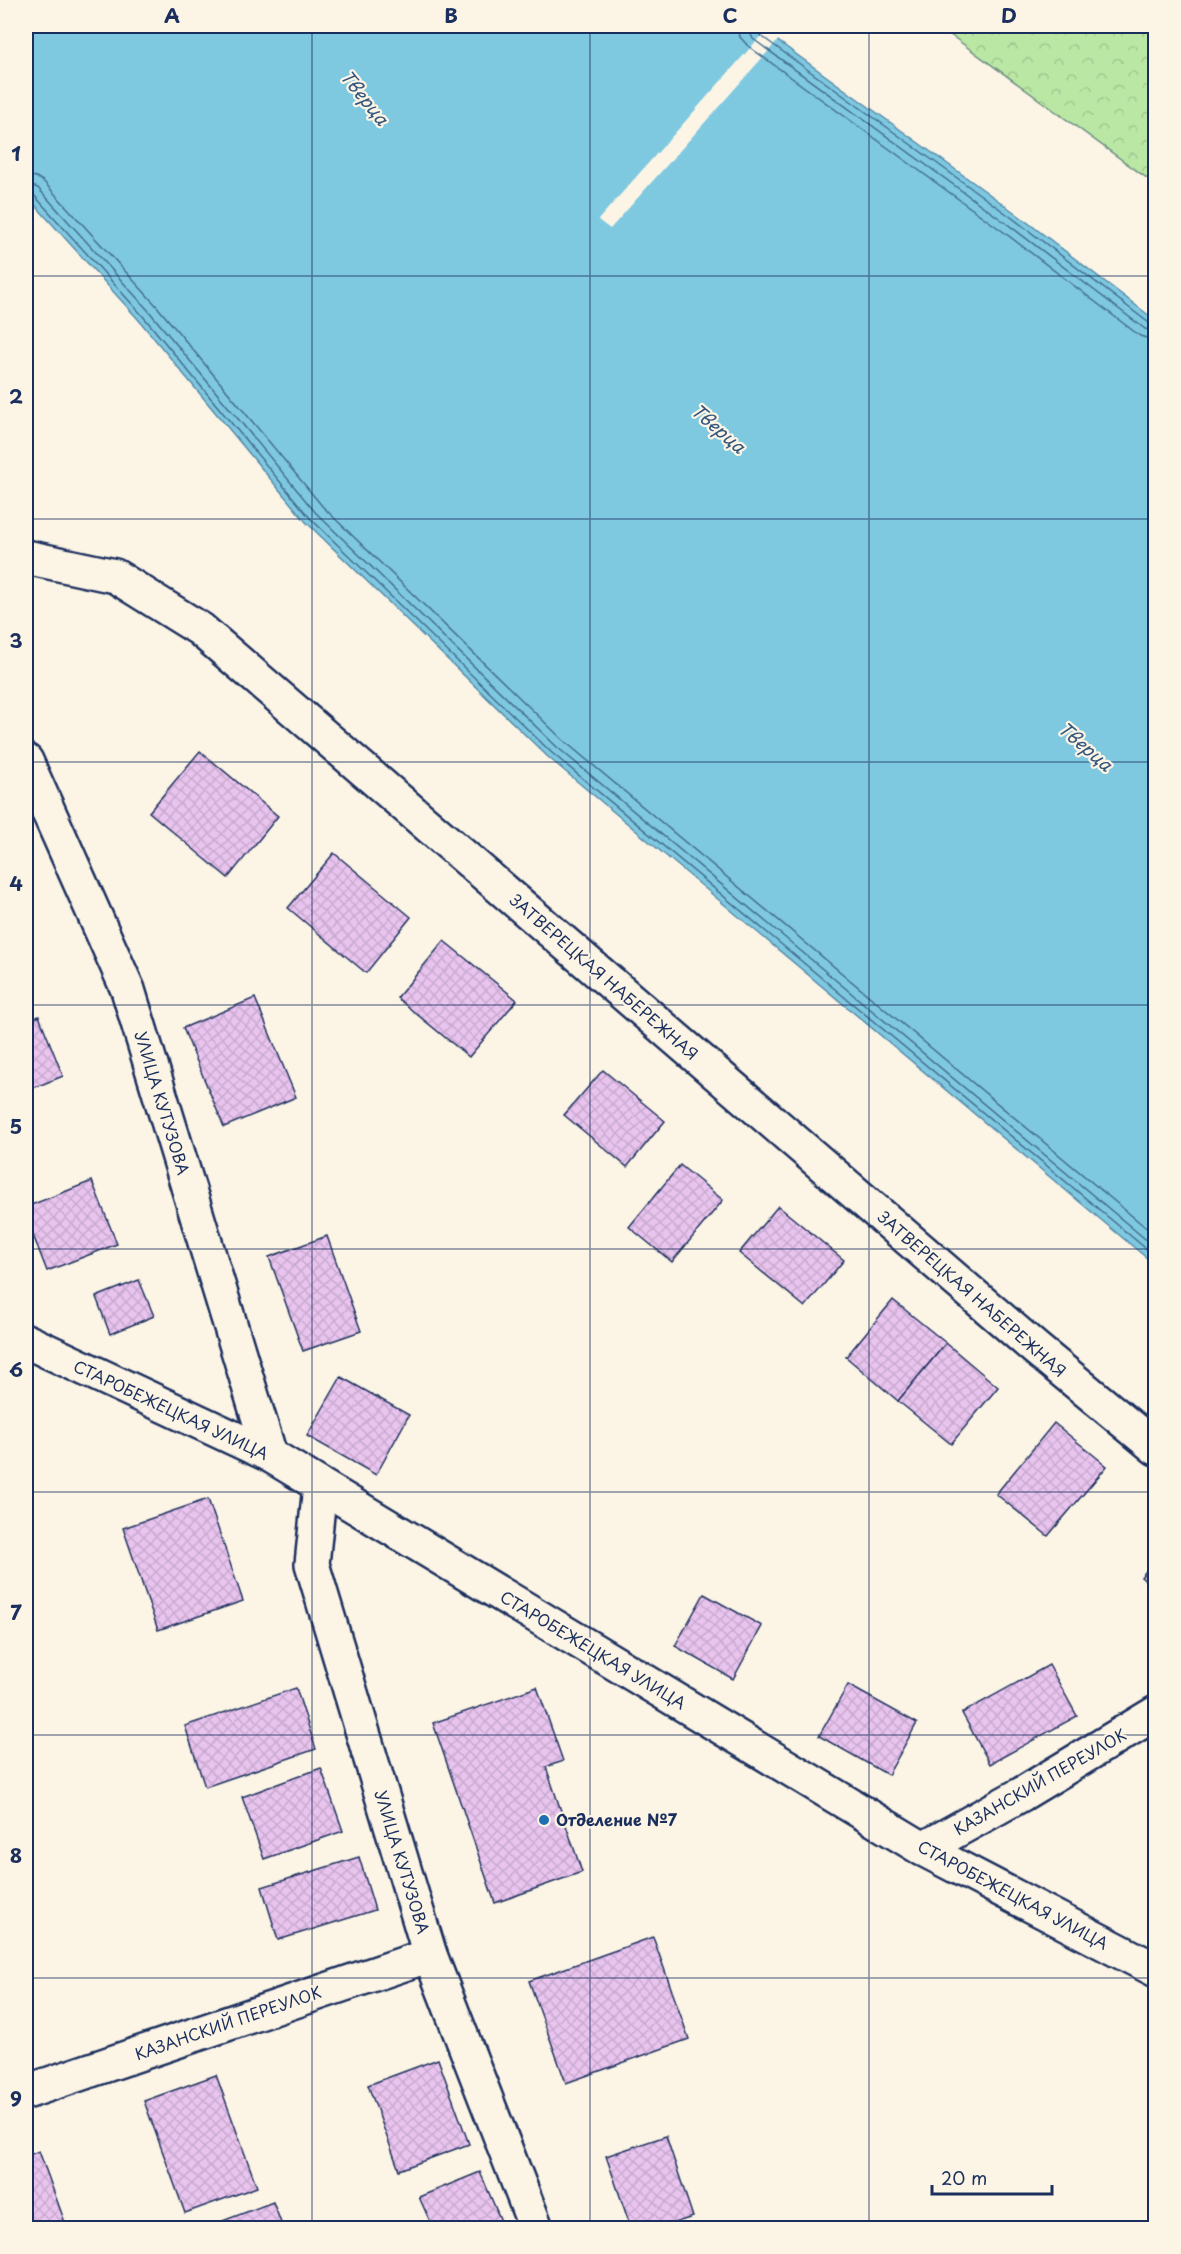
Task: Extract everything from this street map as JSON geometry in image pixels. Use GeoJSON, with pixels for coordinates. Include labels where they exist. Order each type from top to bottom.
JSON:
{"type":"FeatureCollection","features":[{"type":"Feature","properties":{"kind":"street","name":"ЗАТВЕРЕЦКАЯ НАБЕРЕЖНАЯ"},"geometry":{"type":"LineString","coordinates":[[26,556],[115,576],[200,629],[1026,1341],[1155,1448]]}},
{"type":"Feature","properties":{"kind":"street","name":"УЛИЦА КУТУЗОВА"},"geometry":{"type":"LineString","coordinates":[[26,761],[128,990],[270,1455]]}},
{"type":"Feature","properties":{"kind":"street","name":"СТАРОБЕЖЕЦКАЯ УЛИЦА"},"geometry":{"type":"LineString","coordinates":[[26,1341],[270,1455],[923,1849],[1155,1970]]}},
{"type":"Feature","properties":{"kind":"street","name":"УЛИЦА КУТУЗОВА"},"geometry":{"type":"LineString","coordinates":[[320,1486],[312,1564],[430,1955],[536,2229]]}},
{"type":"Feature","properties":{"kind":"street","name":"КАЗАНСКИЙ ПЕРЕУЛОК"},"geometry":{"type":"LineString","coordinates":[[923,1849],[1022,1794],[1155,1713]]}},
{"type":"Feature","properties":{"kind":"street","name":"КАЗАНСКИЙ ПЕРЕУЛОК"},"geometry":{"type":"LineString","coordinates":[[26,2092],[430,1955]]}},
{"type":"Feature","properties":{"kind":"green space"},"geometry":{"type":"Polygon","coordinates":[[[937,26],[1155,26],[1155,184],[956,39],[937,26]]]}},
{"type":"Feature","properties":{"kind":"water","name":"Тверца"},"geometry":{"type":"Polygon","coordinates":[[[26,26],[757,26],[1014,212],[1155,320],[1155,1265],[548,757],[306,522],[138,319],[26,195],[26,26]]]}},
{"type":"Feature","properties":{"kind":"pier"},"geometry":{"type":"Polygon","coordinates":[[[767,29],[780,38],[610,229],[598,220],[767,29]]]}},
{"type":"Feature","properties":{"kind":"building"},"geometry":{"type":"Polygon","coordinates":[[[200,751],[278,816],[228,878],[149,812],[200,751]]]}},
{"type":"Feature","properties":{"kind":"building"},"geometry":{"type":"Polygon","coordinates":[[[334,853],[411,917],[366,973],[288,908],[334,853]]]}},
{"type":"Feature","properties":{"kind":"building"},"geometry":{"type":"Polygon","coordinates":[[[444,941],[517,1000],[469,1057],[397,998],[444,941]]]}},
{"type":"Feature","properties":{"kind":"building"},"geometry":{"type":"Polygon","coordinates":[[[255,998],[296,1097],[224,1127],[183,1028],[255,998]]]}},
{"type":"Feature","properties":{"kind":"building"},"geometry":{"type":"Polygon","coordinates":[[[39,1016],[63,1076],[26,1091],[26,1022],[39,1016]]]}},
{"type":"Feature","properties":{"kind":"building"},"geometry":{"type":"Polygon","coordinates":[[[603,1070],[665,1121],[627,1167],[564,1115],[603,1070]]]}},
{"type":"Feature","properties":{"kind":"building"},"geometry":{"type":"Polygon","coordinates":[[[680,1165],[723,1200],[672,1262],[629,1227],[680,1165]]]}},
{"type":"Feature","properties":{"kind":"building"},"geometry":{"type":"Polygon","coordinates":[[[92,1181],[117,1244],[47,1271],[26,1217],[26,1207],[92,1181]]]}},
{"type":"Feature","properties":{"kind":"building"},"geometry":{"type":"Polygon","coordinates":[[[778,1206],[844,1260],[805,1307],[739,1253],[778,1206]]]}},
{"type":"Feature","properties":{"kind":"building"},"geometry":{"type":"Polygon","coordinates":[[[327,1236],[361,1331],[303,1351],[269,1257],[327,1236]]]}},
{"type":"Feature","properties":{"kind":"building"},"geometry":{"type":"Polygon","coordinates":[[[139,1280],[154,1316],[110,1334],[96,1297],[139,1280]]]}},
{"type":"Feature","properties":{"kind":"building"},"geometry":{"type":"Polygon","coordinates":[[[893,1300],[946,1343],[898,1401],[846,1357],[893,1300]]]}},
{"type":"Feature","properties":{"kind":"building"},"geometry":{"type":"Polygon","coordinates":[[[946,1343],[998,1387],[951,1444],[898,1401],[946,1343]]]}},
{"type":"Feature","properties":{"kind":"building"},"geometry":{"type":"Polygon","coordinates":[[[341,1377],[409,1415],[376,1475],[307,1436],[341,1377]]]}},
{"type":"Feature","properties":{"kind":"building"},"geometry":{"type":"Polygon","coordinates":[[[1054,1423],[1107,1466],[1048,1536],[996,1494],[1054,1423]]]}},
{"type":"Feature","properties":{"kind":"building"},"geometry":{"type":"Polygon","coordinates":[[[208,1499],[243,1601],[158,1630],[123,1528],[208,1499]]]}},
{"type":"Feature","properties":{"kind":"building"},"geometry":{"type":"Polygon","coordinates":[[[1156,1559],[1156,1590],[1141,1577],[1156,1559]]]}},
{"type":"Feature","properties":{"kind":"building"},"geometry":{"type":"Polygon","coordinates":[[[704,1594],[762,1626],[733,1679],[675,1646],[704,1594]]]}},
{"type":"Feature","properties":{"kind":"building"},"geometry":{"type":"Polygon","coordinates":[[[1049,1665],[1077,1716],[990,1764],[962,1713],[1049,1665]]]}},
{"type":"Feature","properties":{"kind":"building"},"geometry":{"type":"Polygon","coordinates":[[[848,1685],[917,1723],[888,1775],[819,1736],[848,1685]]]}},
{"type":"Feature","properties":{"kind":"building"},"geometry":{"type":"Polygon","coordinates":[[[537,1687],[563,1761],[546,1767],[582,1872],[495,1903],[433,1723],[537,1687]]]}},
{"type":"Feature","properties":{"kind":"building"},"geometry":{"type":"Polygon","coordinates":[[[296,1688],[316,1749],[205,1787],[185,1726],[296,1688]]]}},
{"type":"Feature","properties":{"kind":"building"},"geometry":{"type":"Polygon","coordinates":[[[321,1768],[343,1831],[264,1859],[242,1797],[321,1768]]]}},
{"type":"Feature","properties":{"kind":"building"},"geometry":{"type":"Polygon","coordinates":[[[359,1857],[375,1910],[278,1940],[262,1887],[359,1857]]]}},
{"type":"Feature","properties":{"kind":"building"},"geometry":{"type":"Polygon","coordinates":[[[653,1937],[689,2039],[566,2083],[529,1981],[653,1937]]]}},
{"type":"Feature","properties":{"kind":"building"},"geometry":{"type":"Polygon","coordinates":[[[438,2059],[469,2144],[399,2170],[368,2085],[438,2059]]]}},
{"type":"Feature","properties":{"kind":"building"},"geometry":{"type":"Polygon","coordinates":[[[216,2075],[257,2187],[185,2213],[144,2101],[216,2075]]]}},
{"type":"Feature","properties":{"kind":"building"},"geometry":{"type":"Polygon","coordinates":[[[666,2136],[693,2217],[658,2228],[631,2228],[606,2156],[666,2136]]]}},
{"type":"Feature","properties":{"kind":"building"},"geometry":{"type":"Polygon","coordinates":[[[39,2151],[67,2228],[26,2228],[26,2156],[39,2151]]]}},
{"type":"Feature","properties":{"kind":"building"},"geometry":{"type":"Polygon","coordinates":[[[480,2172],[504,2228],[433,2228],[419,2197],[480,2172]]]}},
{"type":"Feature","properties":{"kind":"building"},"geometry":{"type":"Polygon","coordinates":[[[273,2202],[283,2228],[204,2228],[273,2202]]]}},
{"type":"Feature","properties":{"kind":"place","name":"Отделение №7"},"geometry":{"type":"Point","coordinates":[544,1820]}}]}
